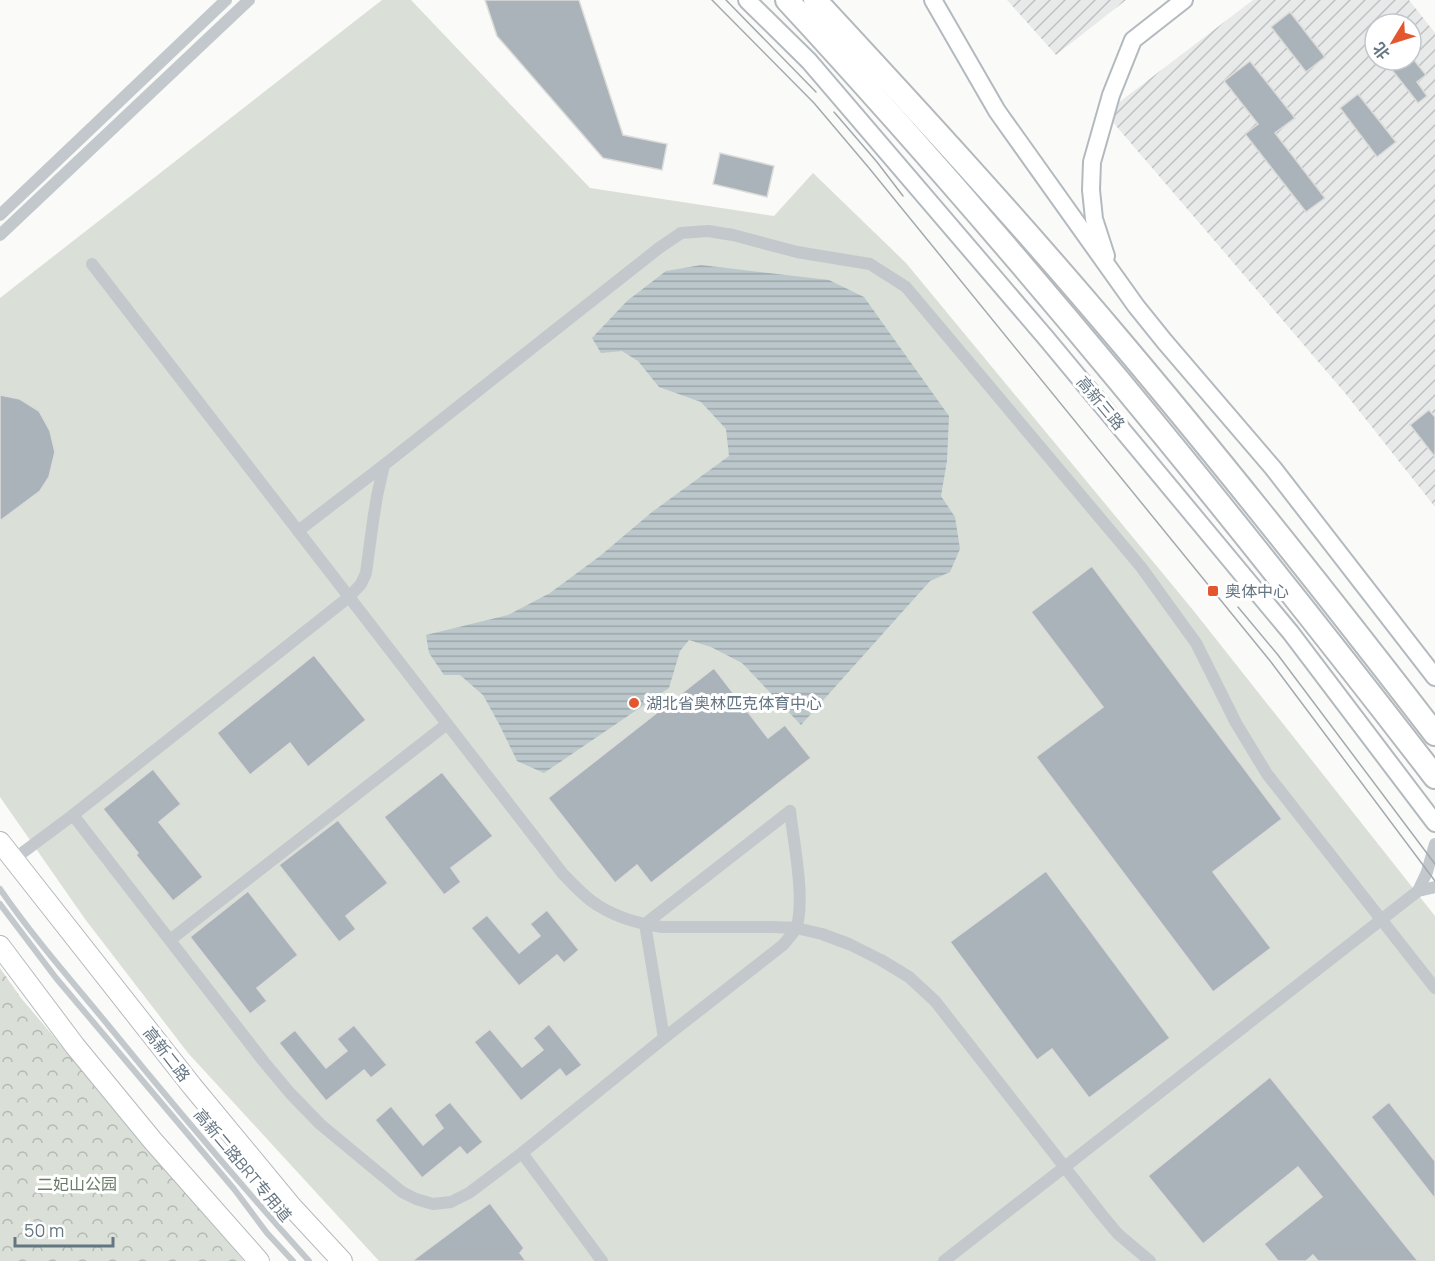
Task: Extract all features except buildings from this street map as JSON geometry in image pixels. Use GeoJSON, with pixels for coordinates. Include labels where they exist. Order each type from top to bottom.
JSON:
{"type":"FeatureCollection","features":[{"type":"Feature","properties":{"kind":"highway","name":"高新三路"},"geometry":{"type":"LineString","coordinates":[[787,0],[992,229],[1103,360],[1318,626],[1435,777]]}},
{"type":"Feature","properties":{"kind":"highway"},"geometry":{"type":"LineString","coordinates":[[815,0],[1114,334],[1218,459],[1435,734]]}},
{"type":"Feature","properties":{"kind":"main road","name":"高新三路"},"geometry":{"type":"LineString","coordinates":[[747,0],[809,61],[1046,338],[1291,633],[1435,823]]}},
{"type":"Feature","properties":{"kind":"main road"},"geometry":{"type":"LineString","coordinates":[[933,0],[997,111],[1111,271],[1165,342],[1273,468],[1435,677]]}},
{"type":"Feature","properties":{"kind":"main road"},"geometry":{"type":"LineString","coordinates":[[1111,271],[1094,219],[1091,190],[1092,162],[1111,95],[1133,40],[1184,0]]}},
{"type":"Feature","properties":{"kind":"main road","name":"高新二路"},"geometry":{"type":"LineString","coordinates":[[0,842],[192,1086],[292,1207],[342,1261]]}},
{"type":"Feature","properties":{"kind":"main road"},"geometry":{"type":"LineString","coordinates":[[0,946],[75,1046],[153,1141],[259,1261]]}},
{"type":"Feature","properties":{"kind":"street"},"geometry":{"type":"LineString","coordinates":[[0,215],[226,0]]}},
{"type":"Feature","properties":{"kind":"street"},"geometry":{"type":"LineString","coordinates":[[0,234],[249,0]]}},
{"type":"Feature","properties":{"kind":"street"},"geometry":{"type":"LineString","coordinates":[[298,531],[681,233],[716,232],[797,252],[870,264],[906,287],[1141,567],[1196,643],[1236,723],[1267,774],[1435,988]]}},
{"type":"Feature","properties":{"kind":"street"},"geometry":{"type":"LineString","coordinates":[[92,264],[563,874],[597,905],[622,917],[645,924],[662,927],[796,928],[849,944],[909,977],[935,1001],[1118,1234],[1150,1261]]}},
{"type":"Feature","properties":{"kind":"street"},"geometry":{"type":"LineString","coordinates":[[14,859],[349,597],[361,584],[366,573],[377,496],[384,465]]}},
{"type":"Feature","properties":{"kind":"street"},"geometry":{"type":"LineString","coordinates":[[170,940],[447,724]]}},
{"type":"Feature","properties":{"kind":"street"},"geometry":{"type":"LineString","coordinates":[[73,814],[290,1093],[320,1124],[402,1192],[433,1204],[451,1202],[469,1192],[522,1153],[783,945],[796,928],[799,908],[798,873],[790,811],[645,924]]}},
{"type":"Feature","properties":{"kind":"street"},"geometry":{"type":"LineString","coordinates":[[1418,891],[1427,872],[1435,844]]}},
{"type":"Feature","properties":{"kind":"street"},"geometry":{"type":"LineString","coordinates":[[944,1261],[1418,891],[1435,887]]}},
{"type":"Feature","properties":{"kind":"street"},"geometry":{"type":"LineString","coordinates":[[645,924],[664,1038]]}},
{"type":"Feature","properties":{"kind":"street"},"geometry":{"type":"LineString","coordinates":[[522,1153],[602,1261]]}},
{"type":"Feature","properties":{"kind":"lane","name":"高新二路BRT专用道"},"geometry":{"type":"LineString","coordinates":[[0,889],[18,916],[135,1059],[309,1261]]}},
{"type":"Feature","properties":{"kind":"lane","name":"高新二路BRT专用道"},"geometry":{"type":"LineString","coordinates":[[0,904],[56,978],[234,1189],[267,1233],[293,1261]]}},
{"type":"Feature","properties":{"kind":"shaded area"},"geometry":{"type":"Polygon","coordinates":[[[1007,0],[1126,0],[1056,55],[1007,0]]]}},
{"type":"Feature","properties":{"kind":"shaded area"},"geometry":{"type":"Polygon","coordinates":[[[1253,0],[1409,0],[1418,12],[1363,12],[1363,72],[1423,72],[1423,18],[1435,33],[1435,507],[1345,393],[1105,113],[1253,0]]]}},
{"type":"Feature","properties":{"kind":"shaded area"},"geometry":{"type":"Polygon","coordinates":[[[701,265],[829,280],[864,297],[949,416],[947,461],[941,496],[955,517],[960,549],[950,572],[930,581],[801,725],[742,663],[711,647],[689,640],[680,651],[669,688],[544,773],[517,761],[483,695],[460,675],[444,675],[429,653],[426,635],[508,615],[550,593],[600,556],[652,512],[729,456],[726,429],[701,402],[659,387],[638,361],[622,351],[601,353],[592,338],[627,301],[666,271],[701,265]]]}},
{"type":"Feature","properties":{"kind":"green space","name":"湖北省奥林匹克体育中心"},"geometry":{"type":"Polygon","coordinates":[[[382,0],[411,0],[590,188],[774,216],[813,173],[906,263],[1193,610],[1435,916],[1435,1261],[379,1261],[188,1053],[85,919],[0,797],[0,298],[382,0]]]}},
{"type":"Feature","properties":{"kind":"green space","name":"二妃山公园"},"geometry":{"type":"Polygon","coordinates":[[[0,968],[21,998],[244,1261],[0,1261],[0,968]]]}},
{"type":"Feature","properties":{"kind":"tram line"},"geometry":{"type":"LineString","coordinates":[[712,0],[814,103],[869,168],[1271,662],[1435,881]]}},
{"type":"Feature","properties":{"kind":"tram line"},"geometry":{"type":"LineString","coordinates":[[726,0],[816,92]]}},
{"type":"Feature","properties":{"kind":"tram line"},"geometry":{"type":"LineString","coordinates":[[834,112],[903,196]]}},
{"type":"Feature","properties":{"kind":"tram line"},"geometry":{"type":"LineString","coordinates":[[1238,607],[1278,655],[1435,864]]}},
{"type":"Feature","properties":{"kind":"place","name":"奥体中心"},"geometry":{"type":"Point","coordinates":[1213,591]}},
{"type":"Feature","properties":{"kind":"place","name":"湖北省奥林匹克体育中心"},"geometry":{"type":"Point","coordinates":[634,703]}}]}
